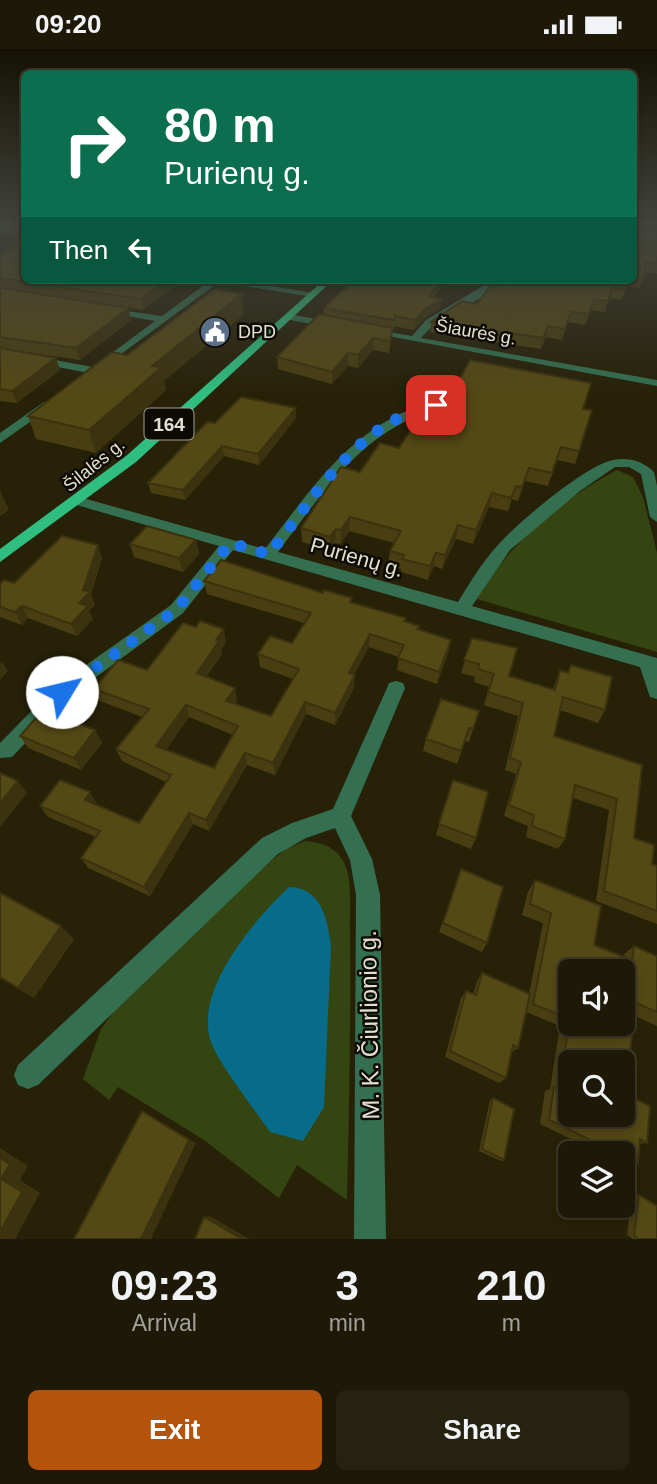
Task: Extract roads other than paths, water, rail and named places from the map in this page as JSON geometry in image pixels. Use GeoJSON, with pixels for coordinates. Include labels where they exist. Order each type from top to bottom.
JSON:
{"type":"FeatureCollection","features":[{"type":"Feature","properties":{"kind":"main road","name":"Šilalės g."},"geometry":{"type":"LineString","coordinates":[[0,558],[131,460],[324,284]]}},
{"type":"Feature","properties":{"kind":"street"},"geometry":{"type":"LineString","coordinates":[[83,379],[212,284]]}},
{"type":"Feature","properties":{"kind":"street"},"geometry":{"type":"LineString","coordinates":[[245,284],[313,294]]}},
{"type":"Feature","properties":{"kind":"street"},"geometry":{"type":"LineString","coordinates":[[415,339],[429,322],[494,284]]}},
{"type":"Feature","properties":{"kind":"street"},"geometry":{"type":"LineString","coordinates":[[95,308],[163,319]]}},
{"type":"Feature","properties":{"kind":"street"},"geometry":{"type":"LineString","coordinates":[[288,317],[351,328]]}},
{"type":"Feature","properties":{"kind":"street","name":"Šiaurės g."},"geometry":{"type":"LineString","coordinates":[[364,330],[656,379]]}},
{"type":"Feature","properties":{"kind":"street"},"geometry":{"type":"LineString","coordinates":[[0,353],[94,371]]}},
{"type":"Feature","properties":{"kind":"street"},"geometry":{"type":"LineString","coordinates":[[3,435],[62,394]]}},
{"type":"Feature","properties":{"kind":"street"},"geometry":{"type":"LineString","coordinates":[[269,554],[343,461],[364,442],[401,418],[436,405]]}},
{"type":"Feature","properties":{"kind":"street"},"geometry":{"type":"LineString","coordinates":[[463,609],[505,546],[528,525],[609,464],[633,464],[647,473],[657,517]]}},
{"type":"Feature","properties":{"kind":"street","name":"Purienų g."},"geometry":{"type":"LineString","coordinates":[[79,501],[652,664]]}},
{"type":"Feature","properties":{"kind":"street"},"geometry":{"type":"LineString","coordinates":[[5,751],[62,692],[177,609],[230,543]]}},
{"type":"Feature","properties":{"kind":"street"},"geometry":{"type":"LineString","coordinates":[[652,664],[657,692]]}},
{"type":"Feature","properties":{"kind":"street"},"geometry":{"type":"LineString","coordinates":[[28,1075],[270,846],[300,830],[340,816],[396,688]]}},
{"type":"Feature","properties":{"kind":"street","name":"M. K. Čiurlionio g."},"geometry":{"type":"LineString","coordinates":[[340,816],[361,859],[368,895],[370,1239]]}},
{"type":"Feature","properties":{"kind":"water"},"geometry":{"type":"Polygon","coordinates":[[[289,887],[300,888],[316,899],[325,916],[331,946],[324,1107],[303,1141],[270,1132],[215,1051],[208,1022],[211,1001],[230,958],[244,937],[289,887]]]}},
{"type":"Feature","properties":{"kind":"place","name":"DPD"},"geometry":{"type":"Point","coordinates":[215,332]}}]}
